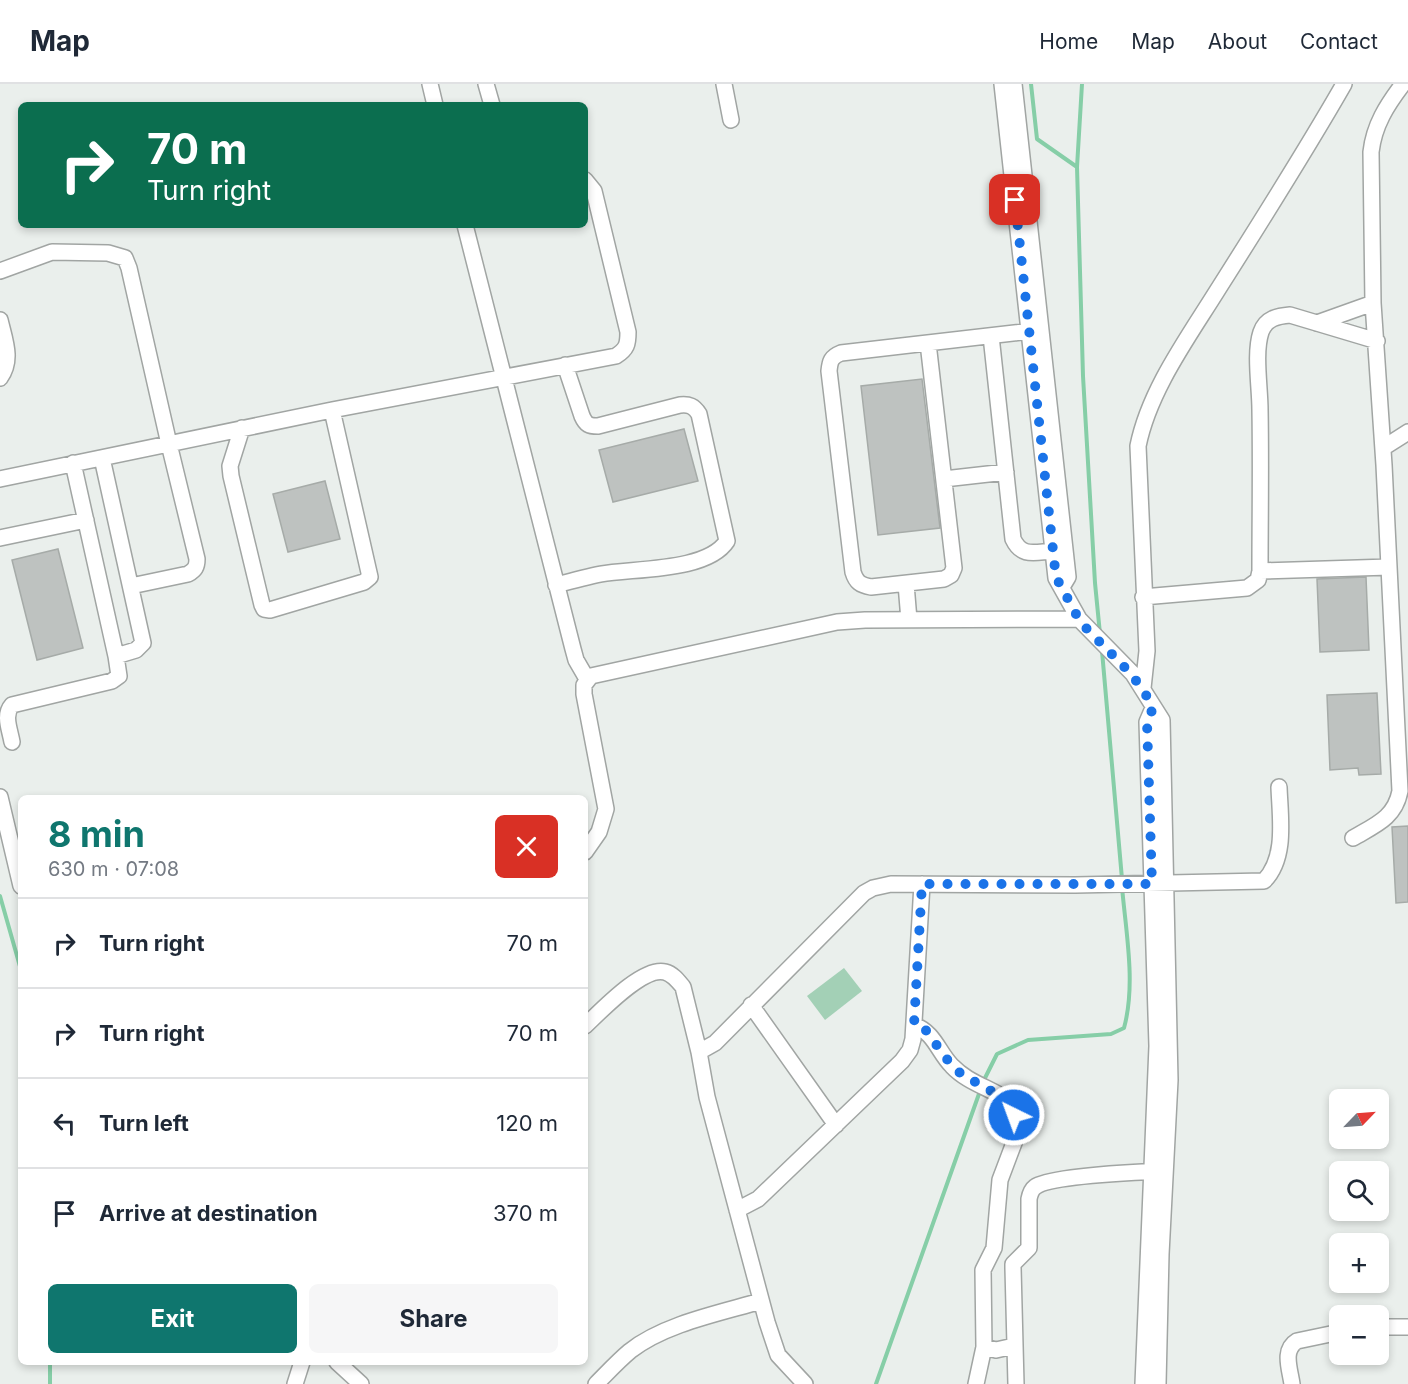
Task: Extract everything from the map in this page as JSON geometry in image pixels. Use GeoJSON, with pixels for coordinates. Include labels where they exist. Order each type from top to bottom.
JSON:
{"type":"FeatureCollection","features":[{"type":"Feature","properties":{"kind":"street"},"geometry":{"type":"LineString","coordinates":[[430,84],[434,102]]}},
{"type":"Feature","properties":{"kind":"street"},"geometry":{"type":"LineString","coordinates":[[486,84],[491,102]]}},
{"type":"Feature","properties":{"kind":"street"},"geometry":{"type":"LineString","coordinates":[[724,84],[731,120]]}},
{"type":"Feature","properties":{"kind":"street"},"geometry":{"type":"LineString","coordinates":[[1002,84],[1068,577],[1062,587]]}},
{"type":"Feature","properties":{"kind":"street"},"geometry":{"type":"LineString","coordinates":[[1014,84],[1056,578],[1083,624],[1143,688],[1153,708],[1147,722],[1161,1254],[1158,1384]]}},
{"type":"Feature","properties":{"kind":"street"},"geometry":{"type":"LineString","coordinates":[[1143,688],[1147,651],[1138,446],[1144,418],[1193,329],[1344,84]]}},
{"type":"Feature","properties":{"kind":"street"},"geometry":{"type":"LineString","coordinates":[[1353,838],[1392,813],[1398,803],[1400,791],[1383,448],[1373,303],[1371,152],[1373,135],[1379,121],[1403,84]]}},
{"type":"Feature","properties":{"kind":"street"},"geometry":{"type":"LineString","coordinates":[[0,479],[332,410],[616,356],[625,350],[628,343],[628,332],[594,191],[588,184]]}},
{"type":"Feature","properties":{"kind":"street"},"geometry":{"type":"LineString","coordinates":[[466,228],[576,660],[587,679],[584,694],[587,716],[601,775],[606,810],[599,832],[588,848]]}},
{"type":"Feature","properties":{"kind":"street"},"geometry":{"type":"LineString","coordinates":[[0,271],[52,252],[108,253],[124,258],[129,268],[197,559],[197,566],[188,574],[131,586]]}},
{"type":"Feature","properties":{"kind":"street"},"geometry":{"type":"LineString","coordinates":[[1317,323],[1373,303]]}},
{"type":"Feature","properties":{"kind":"street"},"geometry":{"type":"LineString","coordinates":[[1143,597],[1247,588],[1258,580],[1260,571],[1258,345],[1261,330],[1267,322],[1277,316],[1290,315],[1377,341]]}},
{"type":"Feature","properties":{"kind":"street"},"geometry":{"type":"LineString","coordinates":[[0,320],[8,359],[7,369],[0,378]]}},
{"type":"Feature","properties":{"kind":"street"},"geometry":{"type":"LineString","coordinates":[[928,343],[954,568],[951,575],[944,579],[871,587],[861,586],[855,580],[829,371],[830,362],[834,356],[841,353],[928,343],[991,336],[1034,331]]}},
{"type":"Feature","properties":{"kind":"street"},"geometry":{"type":"LineString","coordinates":[[991,336],[1013,539],[1017,548],[1024,552],[1053,551]]}},
{"type":"Feature","properties":{"kind":"street"},"geometry":{"type":"LineString","coordinates":[[556,585],[600,574],[683,564],[715,553],[727,541],[699,414],[695,407],[688,404],[680,405],[598,426],[590,426],[585,423],[582,416],[565,365]]}},
{"type":"Feature","properties":{"kind":"street"},"geometry":{"type":"LineString","coordinates":[[242,428],[230,466],[231,476],[262,605],[264,609],[270,610],[364,582],[370,577],[332,410]]}},
{"type":"Feature","properties":{"kind":"street"},"geometry":{"type":"LineString","coordinates":[[1383,448],[1408,432]]}},
{"type":"Feature","properties":{"kind":"street"},"geometry":{"type":"LineString","coordinates":[[102,458],[143,643],[136,650],[116,656]]}},
{"type":"Feature","properties":{"kind":"street"},"geometry":{"type":"LineString","coordinates":[[12,742],[8,710],[12,705],[112,681],[118,676],[116,656],[73,464]]}},
{"type":"Feature","properties":{"kind":"street"},"geometry":{"type":"LineString","coordinates":[[944,479],[1006,472]]}},
{"type":"Feature","properties":{"kind":"street"},"geometry":{"type":"LineString","coordinates":[[0,538],[86,520]]}},
{"type":"Feature","properties":{"kind":"street"},"geometry":{"type":"LineString","coordinates":[[1260,571],[1389,567]]}},
{"type":"Feature","properties":{"kind":"street"},"geometry":{"type":"LineString","coordinates":[[906,584],[909,620]]}},
{"type":"Feature","properties":{"kind":"street"},"geometry":{"type":"LineString","coordinates":[[587,679],[597,674],[837,622],[909,620],[1083,624]]}},
{"type":"Feature","properties":{"kind":"street"},"geometry":{"type":"LineString","coordinates":[[699,1052],[715,1043],[864,892],[882,885],[1152,884],[1264,881],[1268,877],[1278,852],[1279,787]]}},
{"type":"Feature","properties":{"kind":"street"},"geometry":{"type":"LineString","coordinates":[[0,797],[18,873]]}},
{"type":"Feature","properties":{"kind":"street"},"geometry":{"type":"LineString","coordinates":[[737,1210],[758,1199],[902,1061],[910,1050],[914,1025],[922,884]]}},
{"type":"Feature","properties":{"kind":"street"},"geometry":{"type":"LineString","coordinates":[[588,1023],[639,980],[658,971],[667,972],[683,987],[707,1097],[761,1301],[778,1355],[805,1384]]}},
{"type":"Feature","properties":{"kind":"street"},"geometry":{"type":"LineString","coordinates":[[751,1005],[836,1125]]}},
{"type":"Feature","properties":{"kind":"street"},"geometry":{"type":"LineString","coordinates":[[914,1025],[927,1031],[952,1066],[975,1083],[1009,1101],[1017,1128],[1000,1180],[992,1252],[983,1270],[984,1347],[976,1384]]}},
{"type":"Feature","properties":{"kind":"street"},"geometry":{"type":"LineString","coordinates":[[1013,1264],[1029,1248],[1029,1199],[1030,1192],[1035,1187],[1049,1182],[1089,1176],[1159,1171]]}},
{"type":"Feature","properties":{"kind":"street"},"geometry":{"type":"LineString","coordinates":[[1143,1384],[1159,1171]]}},
{"type":"Feature","properties":{"kind":"street"},"geometry":{"type":"LineString","coordinates":[[992,1252],[1003,1254],[1013,1264],[1016,1384]]}},
{"type":"Feature","properties":{"kind":"street"},"geometry":{"type":"LineString","coordinates":[[597,1384],[630,1351],[645,1341],[702,1318],[761,1301]]}},
{"type":"Feature","properties":{"kind":"street"},"geometry":{"type":"LineString","coordinates":[[1389,1327],[1408,1327]]}},
{"type":"Feature","properties":{"kind":"street"},"geometry":{"type":"LineString","coordinates":[[1292,1384],[1288,1356],[1292,1344],[1329,1334]]}},
{"type":"Feature","properties":{"kind":"street"},"geometry":{"type":"LineString","coordinates":[[984,1347],[996,1350],[1014,1346]]}},
{"type":"Feature","properties":{"kind":"street"},"geometry":{"type":"LineString","coordinates":[[295,1384],[301,1365]]}},
{"type":"Feature","properties":{"kind":"street"},"geometry":{"type":"LineString","coordinates":[[340,1365],[361,1384]]}},
{"type":"Feature","properties":{"kind":"green space"},"geometry":{"type":"Polygon","coordinates":[[[844,968],[862,991],[825,1020],[807,996],[844,968]]]}},
{"type":"Feature","properties":{"kind":"building"},"geometry":{"type":"Polygon","coordinates":[[[922,379],[940,528],[878,535],[861,386],[922,379]]]}},
{"type":"Feature","properties":{"kind":"building"},"geometry":{"type":"Polygon","coordinates":[[[684,429],[698,481],[613,502],[599,450],[684,429]]]}},
{"type":"Feature","properties":{"kind":"building"},"geometry":{"type":"Polygon","coordinates":[[[325,481],[340,539],[288,552],[273,494],[325,481]]]}},
{"type":"Feature","properties":{"kind":"building"},"geometry":{"type":"Polygon","coordinates":[[[58,549],[83,648],[37,660],[12,560],[58,549]]]}},
{"type":"Feature","properties":{"kind":"building"},"geometry":{"type":"Polygon","coordinates":[[[1366,577],[1369,650],[1320,652],[1317,579],[1366,577]]]}},
{"type":"Feature","properties":{"kind":"building"},"geometry":{"type":"Polygon","coordinates":[[[1377,693],[1381,774],[1359,775],[1358,768],[1330,770],[1327,695],[1377,693]]]}},
{"type":"Feature","properties":{"kind":"building"},"geometry":{"type":"Polygon","coordinates":[[[1408,826],[1408,902],[1396,903],[1392,827],[1408,826]]]}},
{"type":"Feature","properties":{"kind":"waterway"},"geometry":{"type":"LineString","coordinates":[[1031,84],[1037,139],[1077,167]]}},
{"type":"Feature","properties":{"kind":"waterway"},"geometry":{"type":"LineString","coordinates":[[1082,84],[1077,167],[1083,376],[1100,634]]}},
{"type":"Feature","properties":{"kind":"waterway"},"geometry":{"type":"LineString","coordinates":[[1102,651],[1122,879]]}},
{"type":"Feature","properties":{"kind":"waterway"},"geometry":{"type":"LineString","coordinates":[[982,1084],[997,1054],[1028,1040],[1111,1034],[1124,1028],[1128,1011],[1130,976],[1122,887]]}},
{"type":"Feature","properties":{"kind":"waterway"},"geometry":{"type":"LineString","coordinates":[[0,896],[18,959]]}},
{"type":"Feature","properties":{"kind":"waterway"},"geometry":{"type":"LineString","coordinates":[[876,1384],[980,1091]]}},
{"type":"Feature","properties":{"kind":"waterway"},"geometry":{"type":"LineString","coordinates":[[50,1365],[50,1384]]}},
{"type":"Feature","properties":{"kind":"route"},"geometry":{"type":"LineString","coordinates":[[1014,1115],[1009,1101],[961,1074],[944,1056],[927,1031],[914,1025],[922,884],[1152,884],[1147,722],[1153,708],[1143,688],[1132,674],[1079,620],[1056,578],[1015,200]]}}]}
